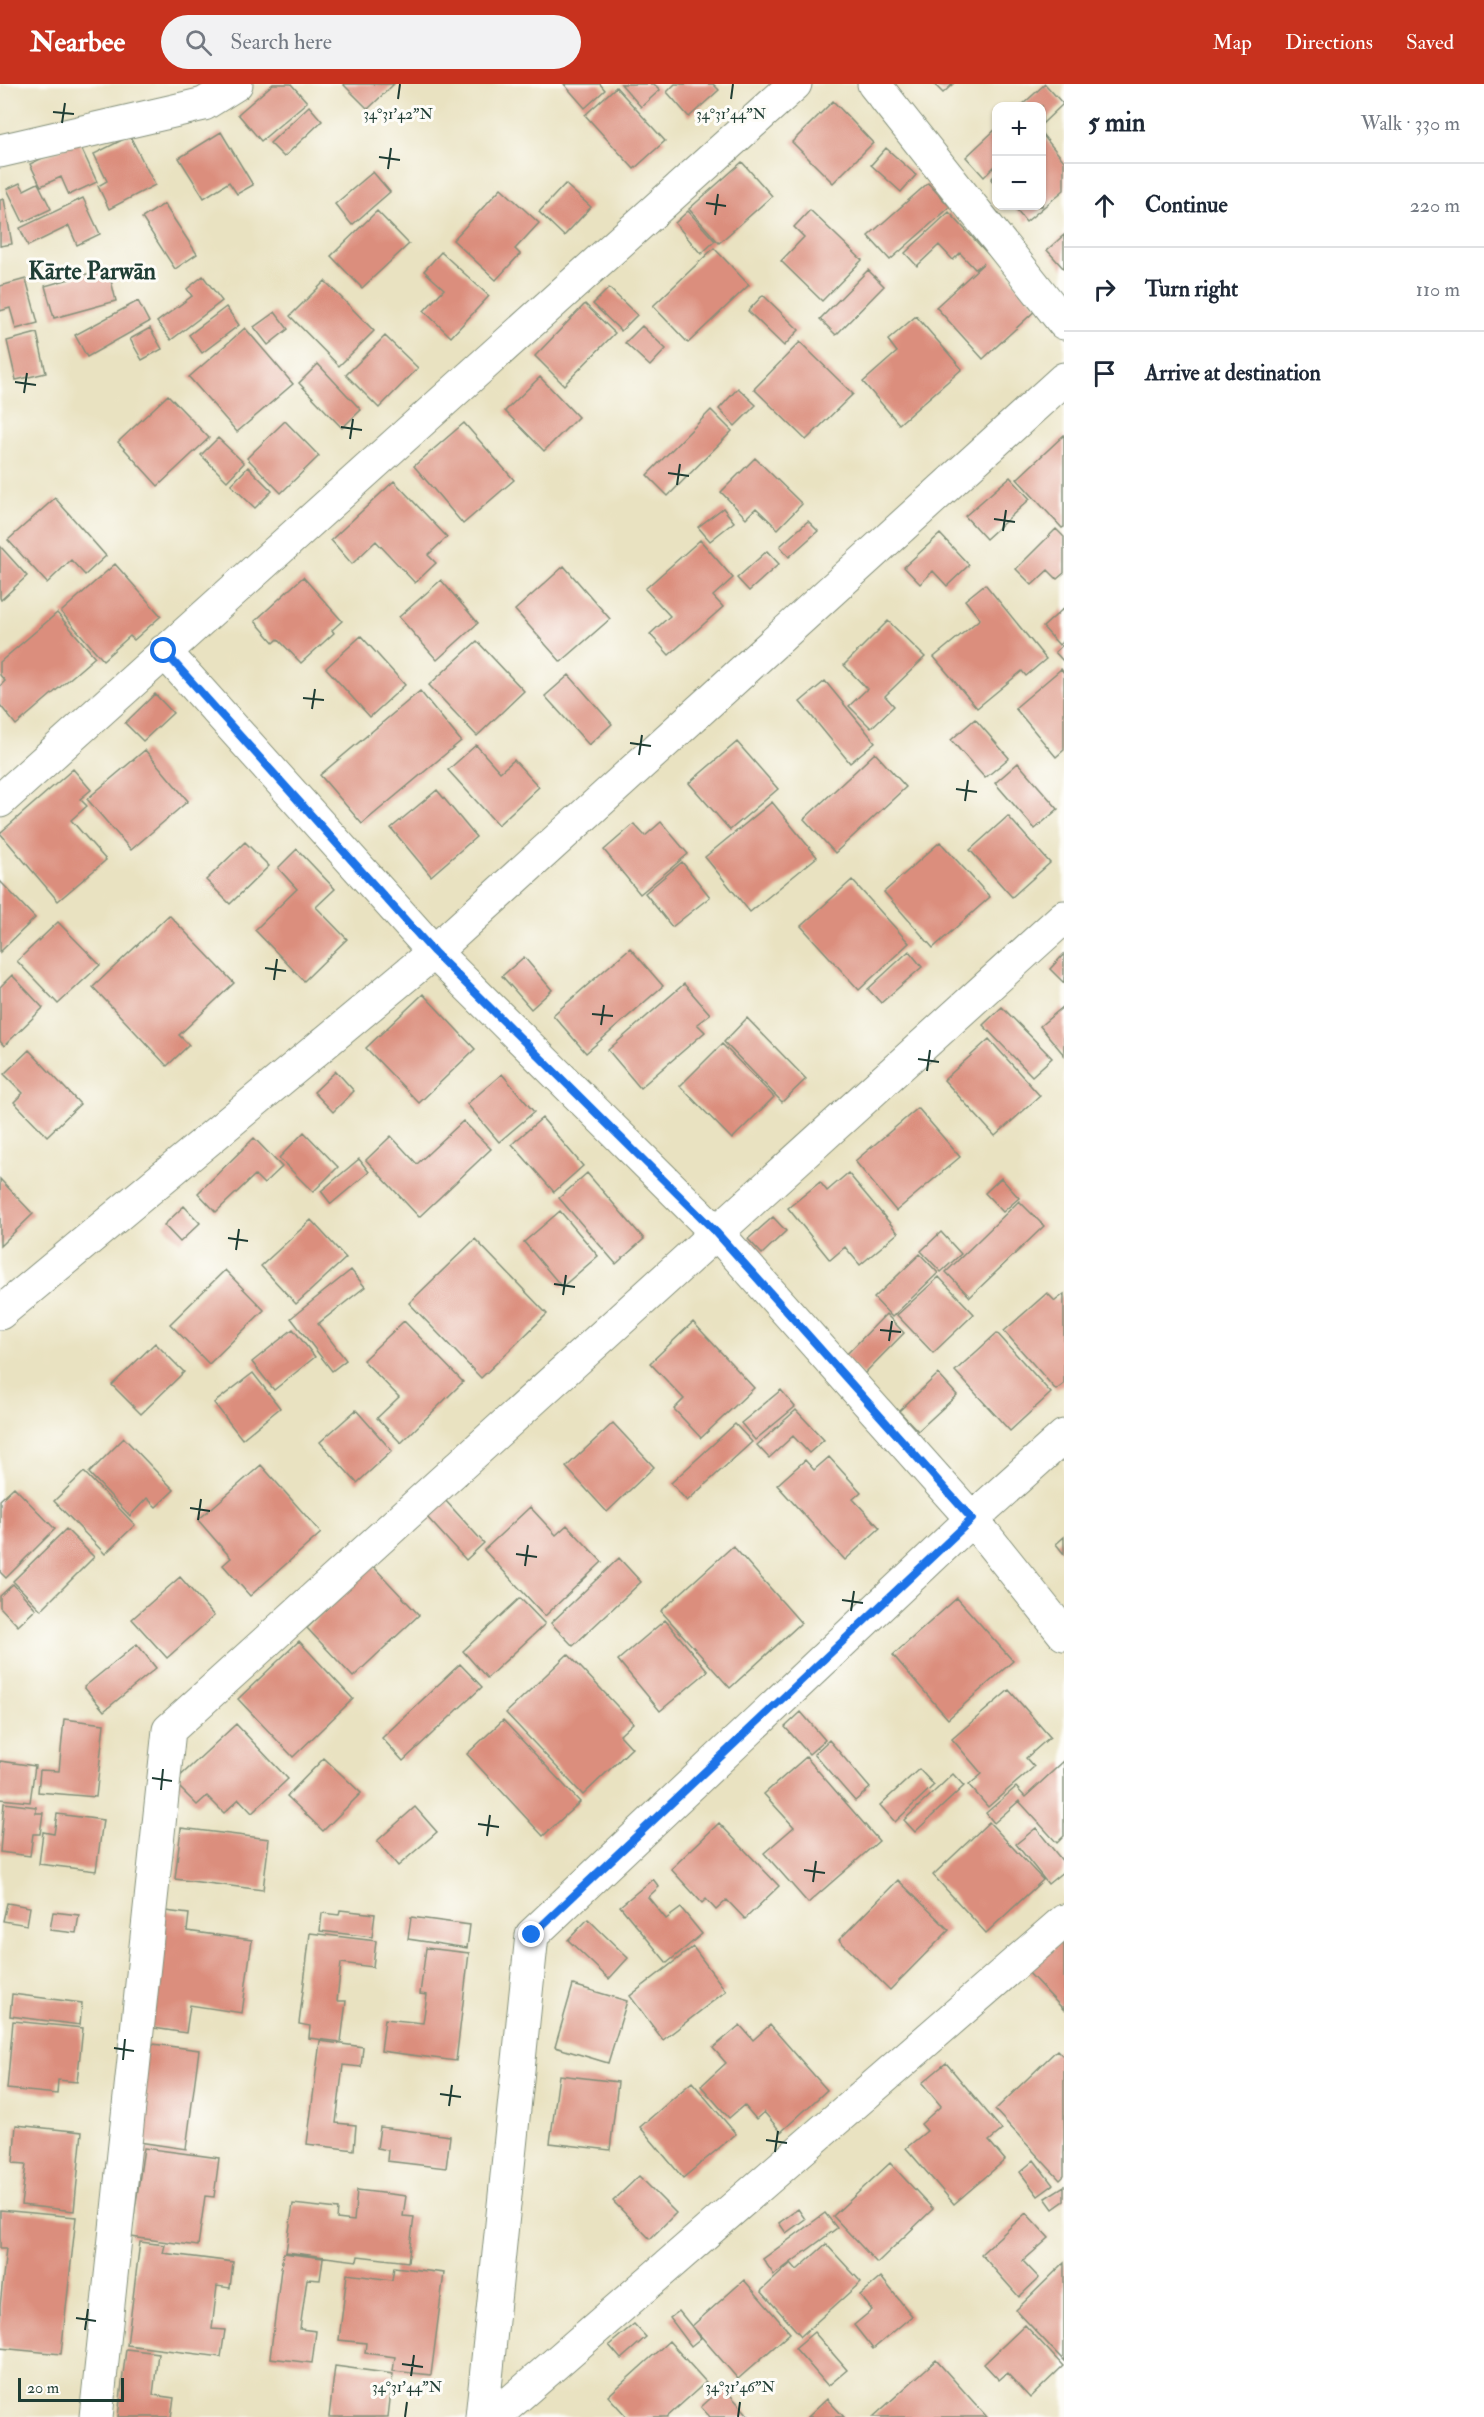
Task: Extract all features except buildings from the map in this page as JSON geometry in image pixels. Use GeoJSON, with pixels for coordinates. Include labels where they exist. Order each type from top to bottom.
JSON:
{"type":"FeatureCollection","features":[{"type":"Feature","properties":{"kind":"street"},"geometry":{"type":"LineString","coordinates":[[0,151],[204,105],[236,84]]}},
{"type":"Feature","properties":{"kind":"street"},"geometry":{"type":"LineString","coordinates":[[0,801],[795,84]]}},
{"type":"Feature","properties":{"kind":"street"},"geometry":{"type":"LineString","coordinates":[[874,84],[1064,323]]}},
{"type":"Feature","properties":{"kind":"street"},"geometry":{"type":"LineString","coordinates":[[0,1313],[434,952],[1064,379]]}},
{"type":"Feature","properties":{"kind":"street"},"geometry":{"type":"LineString","coordinates":[[164,651],[434,952],[716,1232],[972,1519],[1064,1634]]}},
{"type":"Feature","properties":{"kind":"street"},"geometry":{"type":"LineString","coordinates":[[96,2417],[169,1730],[1064,917]]}},
{"type":"Feature","properties":{"kind":"street"},"geometry":{"type":"LineString","coordinates":[[482,2417],[532,1935],[972,1519],[1064,1436]]}},
{"type":"Feature","properties":{"kind":"street"},"geometry":{"type":"LineString","coordinates":[[494,2417],[1064,1921]]}},
{"type":"Feature","properties":{"kind":"district","name":"Kārte Parwān"},"geometry":{"type":"Point","coordinates":[92,271]}},
{"type":"Feature","properties":{"kind":"route"},"geometry":{"type":"LineString","coordinates":[[164,651],[434,952],[716,1232],[972,1519],[532,1935]]}}]}
